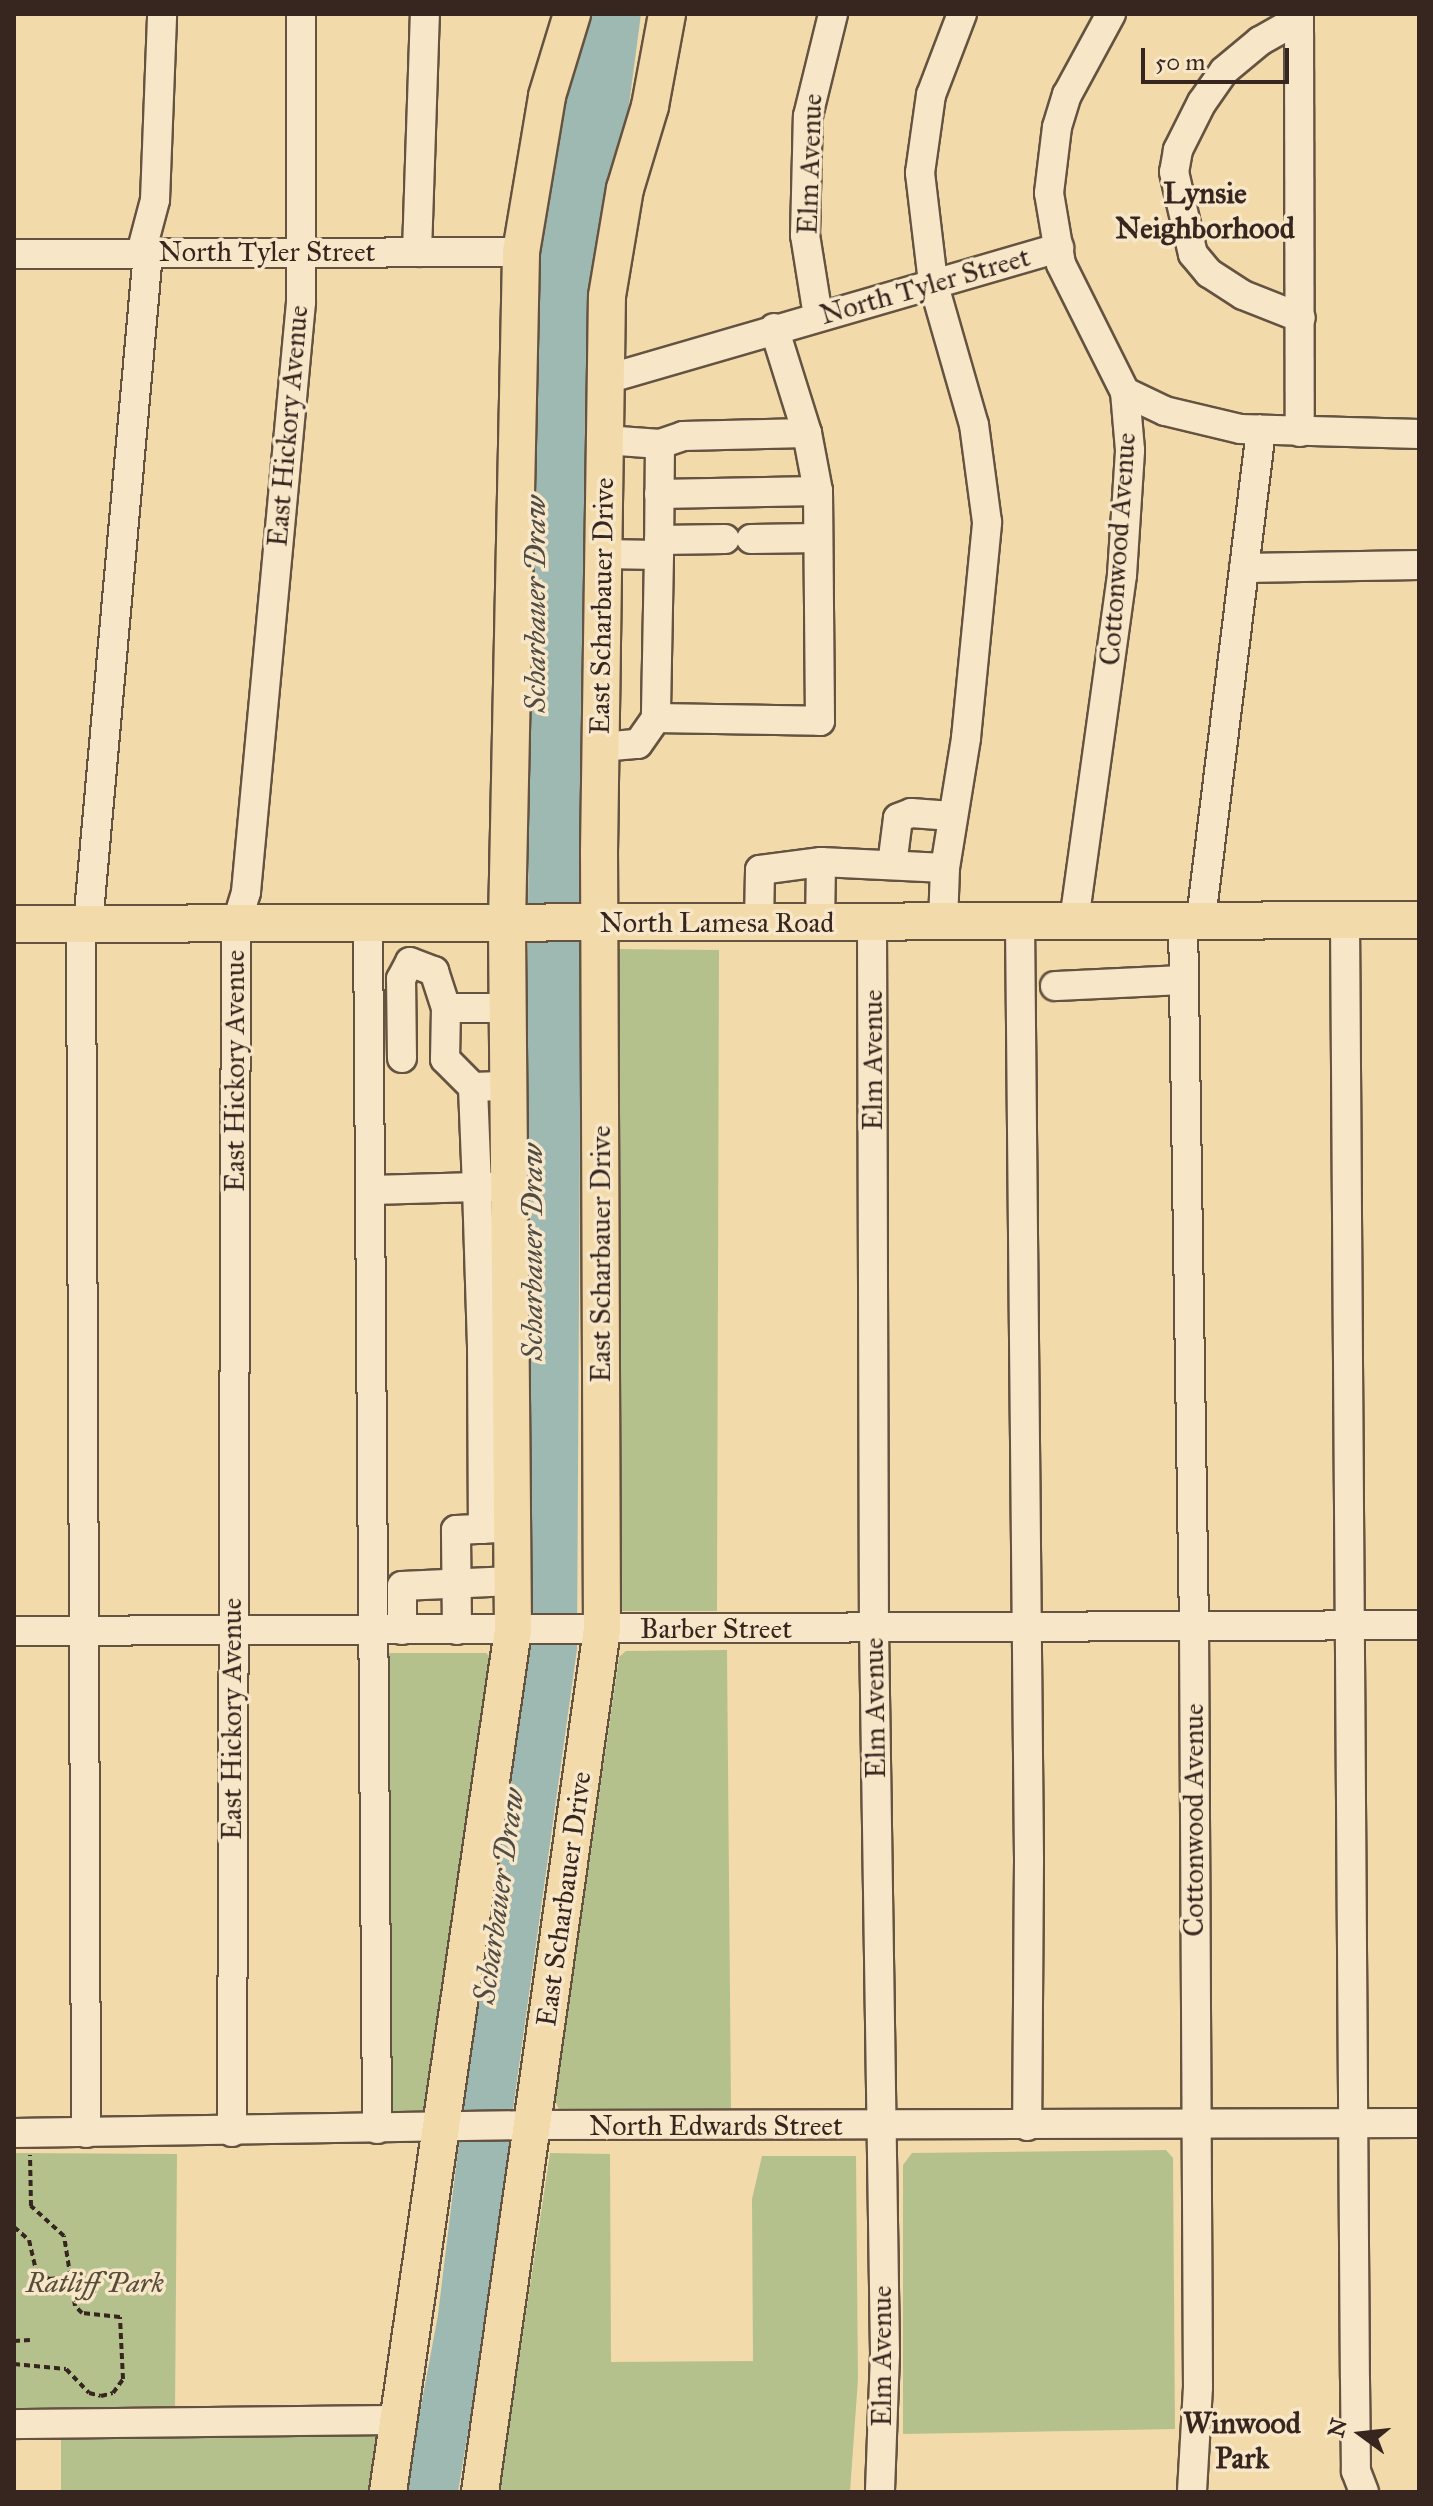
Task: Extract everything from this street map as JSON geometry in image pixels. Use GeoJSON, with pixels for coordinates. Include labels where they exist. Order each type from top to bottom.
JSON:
{"type":"FeatureCollection","features":[{"type":"Feature","properties":{"kind":"main road"},"geometry":{"type":"LineString","coordinates":[[388,2492],[401,2420],[513,1630],[512,1581],[497,1528],[491,1087],[508,1008],[514,923],[521,252],[547,96],[572,14]]}},
{"type":"Feature","properties":{"kind":"main road","name":"East Scharbauer Drive"},"geometry":{"type":"LineString","coordinates":[[480,2492],[602,1629],[596,923],[607,379],[613,250],[650,106],[667,14]]}},
{"type":"Feature","properties":{"kind":"main road","name":"North Lamesa Road"},"geometry":{"type":"LineString","coordinates":[[14,924],[872,924],[1192,919],[1419,920]]}},
{"type":"Feature","properties":{"kind":"street"},"geometry":{"type":"LineString","coordinates":[[86,2133],[84,924],[144,253],[155,200],[162,14]]}},
{"type":"Feature","properties":{"kind":"street","name":"East Hickory Avenue"},"geometry":{"type":"LineString","coordinates":[[232,2132],[236,925],[246,892],[301,252],[301,14]]}},
{"type":"Feature","properties":{"kind":"street"},"geometry":{"type":"LineString","coordinates":[[417,252],[425,14]]}},
{"type":"Feature","properties":{"kind":"street","name":"Elm Avenue"},"geometry":{"type":"LineString","coordinates":[[818,316],[805,235],[808,116],[833,14]]}},
{"type":"Feature","properties":{"kind":"street"},"geometry":{"type":"LineString","coordinates":[[943,923],[945,868],[966,738],[987,522],[974,425],[933,282],[920,173],[931,95],[962,14]]}},
{"type":"Feature","properties":{"kind":"street","name":"Cottonwood Avenue"},"geometry":{"type":"LineString","coordinates":[[1074,921],[1122,575],[1130,450],[1125,392],[1061,264],[1049,193],[1057,127],[1081,61],[1111,14]]}},
{"type":"Feature","properties":{"kind":"street"},"geometry":{"type":"LineString","coordinates":[[1299,17],[1260,41],[1224,71],[1184,138],[1174,172],[1193,254],[1209,273],[1243,295],[1301,318]]}},
{"type":"Feature","properties":{"kind":"street"},"geometry":{"type":"LineString","coordinates":[[1299,17],[1300,432]]}},
{"type":"Feature","properties":{"kind":"street","name":"North Tyler Street"},"geometry":{"type":"LineString","coordinates":[[607,379],[774,328],[1059,248]]}},
{"type":"Feature","properties":{"kind":"street","name":"North Tyler Street"},"geometry":{"type":"LineString","coordinates":[[14,254],[521,252]]}},
{"type":"Feature","properties":{"kind":"street"},"geometry":{"type":"LineString","coordinates":[[656,718],[820,721],[818,491],[807,433],[774,328]]}},
{"type":"Feature","properties":{"kind":"street"},"geometry":{"type":"LineString","coordinates":[[1125,392],[1165,411],[1261,430],[1419,434]]}},
{"type":"Feature","properties":{"kind":"street","name":"Cottonwood Avenue"},"geometry":{"type":"LineString","coordinates":[[1192,2492],[1198,2387],[1194,1625],[1190,1147],[1184,980],[1261,430]]}},
{"type":"Feature","properties":{"kind":"street"},"geometry":{"type":"LineString","coordinates":[[605,440],[660,444],[683,436],[807,433]]}},
{"type":"Feature","properties":{"kind":"street"},"geometry":{"type":"LineString","coordinates":[[601,747],[638,744],[656,718],[660,444]]}},
{"type":"Feature","properties":{"kind":"street"},"geometry":{"type":"LineString","coordinates":[[659,494],[818,491]]}},
{"type":"Feature","properties":{"kind":"street"},"geometry":{"type":"LineString","coordinates":[[603,554],[738,539],[818,538]]}},
{"type":"Feature","properties":{"kind":"street"},"geometry":{"type":"LineString","coordinates":[[1244,568],[1419,565]]}},
{"type":"Feature","properties":{"kind":"street"},"geometry":{"type":"LineString","coordinates":[[892,865],[898,818],[911,813],[952,816]]}},
{"type":"Feature","properties":{"kind":"street"},"geometry":{"type":"LineString","coordinates":[[759,923],[760,870],[821,862],[945,868]]}},
{"type":"Feature","properties":{"kind":"street"},"geometry":{"type":"LineString","coordinates":[[820,923],[821,862]]}},
{"type":"Feature","properties":{"kind":"street"},"geometry":{"type":"LineString","coordinates":[[1345,920],[1356,2471],[1364,2492]]}},
{"type":"Feature","properties":{"kind":"street"},"geometry":{"type":"LineString","coordinates":[[1020,921],[1028,1626],[1027,2126]]}},
{"type":"Feature","properties":{"kind":"street"},"geometry":{"type":"LineString","coordinates":[[368,923],[377,2129]]}},
{"type":"Feature","properties":{"kind":"street"},"geometry":{"type":"LineString","coordinates":[[402,1058],[401,979],[410,962],[411,923]]}},
{"type":"Feature","properties":{"kind":"street","name":"Elm Avenue"},"geometry":{"type":"LineString","coordinates":[[872,924],[874,1628],[885,2354],[880,2492]]}},
{"type":"Feature","properties":{"kind":"street"},"geometry":{"type":"LineString","coordinates":[[410,962],[434,971],[446,1008],[445,1059]]}},
{"type":"Feature","properties":{"kind":"street"},"geometry":{"type":"LineString","coordinates":[[1055,986],[1184,980]]}},
{"type":"Feature","properties":{"kind":"street"},"geometry":{"type":"LineString","coordinates":[[446,1008],[508,1008]]}},
{"type":"Feature","properties":{"kind":"street"},"geometry":{"type":"LineString","coordinates":[[370,1058],[445,1059],[491,1087]]}},
{"type":"Feature","properties":{"kind":"street"},"geometry":{"type":"LineString","coordinates":[[372,1190],[493,1187]]}},
{"type":"Feature","properties":{"kind":"street"},"geometry":{"type":"LineString","coordinates":[[457,1630],[456,1530],[497,1528]]}},
{"type":"Feature","properties":{"kind":"street"},"geometry":{"type":"LineString","coordinates":[[402,1630],[402,1586],[456,1581],[512,1581]]}},
{"type":"Feature","properties":{"kind":"street","name":"Barber Street"},"geometry":{"type":"LineString","coordinates":[[14,1631],[1419,1625]]}},
{"type":"Feature","properties":{"kind":"street","name":"North Edwards Street"},"geometry":{"type":"LineString","coordinates":[[22,2133],[532,2125],[1195,2127],[1419,2123]]}},
{"type":"Feature","properties":{"kind":"street"},"geometry":{"type":"LineString","coordinates":[[14,2424],[401,2420]]}},
{"type":"Feature","properties":{"kind":"path"},"geometry":{"type":"LineString","coordinates":[[14,2364],[66,2369],[89,2393],[101,2396],[120,2386],[120,2317],[82,2313],[75,2306],[64,2236],[31,2206],[22,2133]]}},
{"type":"Feature","properties":{"kind":"path"},"geometry":{"type":"LineString","coordinates":[[14,2227],[29,2240],[36,2270],[49,2279],[98,2274]]}},
{"type":"Feature","properties":{"kind":"path"},"geometry":{"type":"LineString","coordinates":[[14,2341],[30,2340]]}},
{"type":"Feature","properties":{"kind":"green space"},"geometry":{"type":"Polygon","coordinates":[[[615,949],[719,950],[717,1611],[622,1611],[610,1599],[615,949]]]}},
{"type":"Feature","properties":{"kind":"green space"},"geometry":{"type":"Polygon","coordinates":[[[727,1650],[731,2108],[559,2109],[555,2101],[619,1657],[626,1651],[727,1650]]]}},
{"type":"Feature","properties":{"kind":"green space"},"geometry":{"type":"Polygon","coordinates":[[[378,1653],[486,1653],[495,1661],[431,2104],[422,2113],[381,2113],[378,1653]]]}},
{"type":"Feature","properties":{"kind":"green space"},"geometry":{"type":"Polygon","coordinates":[[[1166,2150],[1173,2158],[1175,2429],[903,2434],[903,2165],[912,2153],[1166,2150]]]}},
{"type":"Feature","properties":{"kind":"green space","name":"Ratliff Park"},"geometry":{"type":"Polygon","coordinates":[[[14,2153],[177,2154],[175,2413],[14,2415],[14,2153]]]}},
{"type":"Feature","properties":{"kind":"green space"},"geometry":{"type":"Polygon","coordinates":[[[550,2153],[610,2154],[611,2362],[753,2361],[752,2199],[762,2156],[856,2156],[858,2379],[850,2492],[499,2492],[550,2153]]]}},
{"type":"Feature","properties":{"kind":"green space"},"geometry":{"type":"Polygon","coordinates":[[[383,2430],[371,2492],[61,2492],[61,2432],[383,2430]]]}},
{"type":"Feature","properties":{"kind":"water","name":"Scharbauer Draw"},"geometry":{"type":"Polygon","coordinates":[[[586,14],[641,14],[628,112],[594,258],[581,946],[577,1649],[513,2109],[499,2248],[458,2492],[405,2492],[438,2315],[523,1615],[533,223],[586,14]]]}},
{"type":"Feature","properties":{"kind":"district","name":"Lynsie Neighborhood"},"geometry":{"type":"Point","coordinates":[1205,210]}},
{"type":"Feature","properties":{"kind":"district","name":"Winwood Park"},"geometry":{"type":"Point","coordinates":[1242,2440]}}]}
